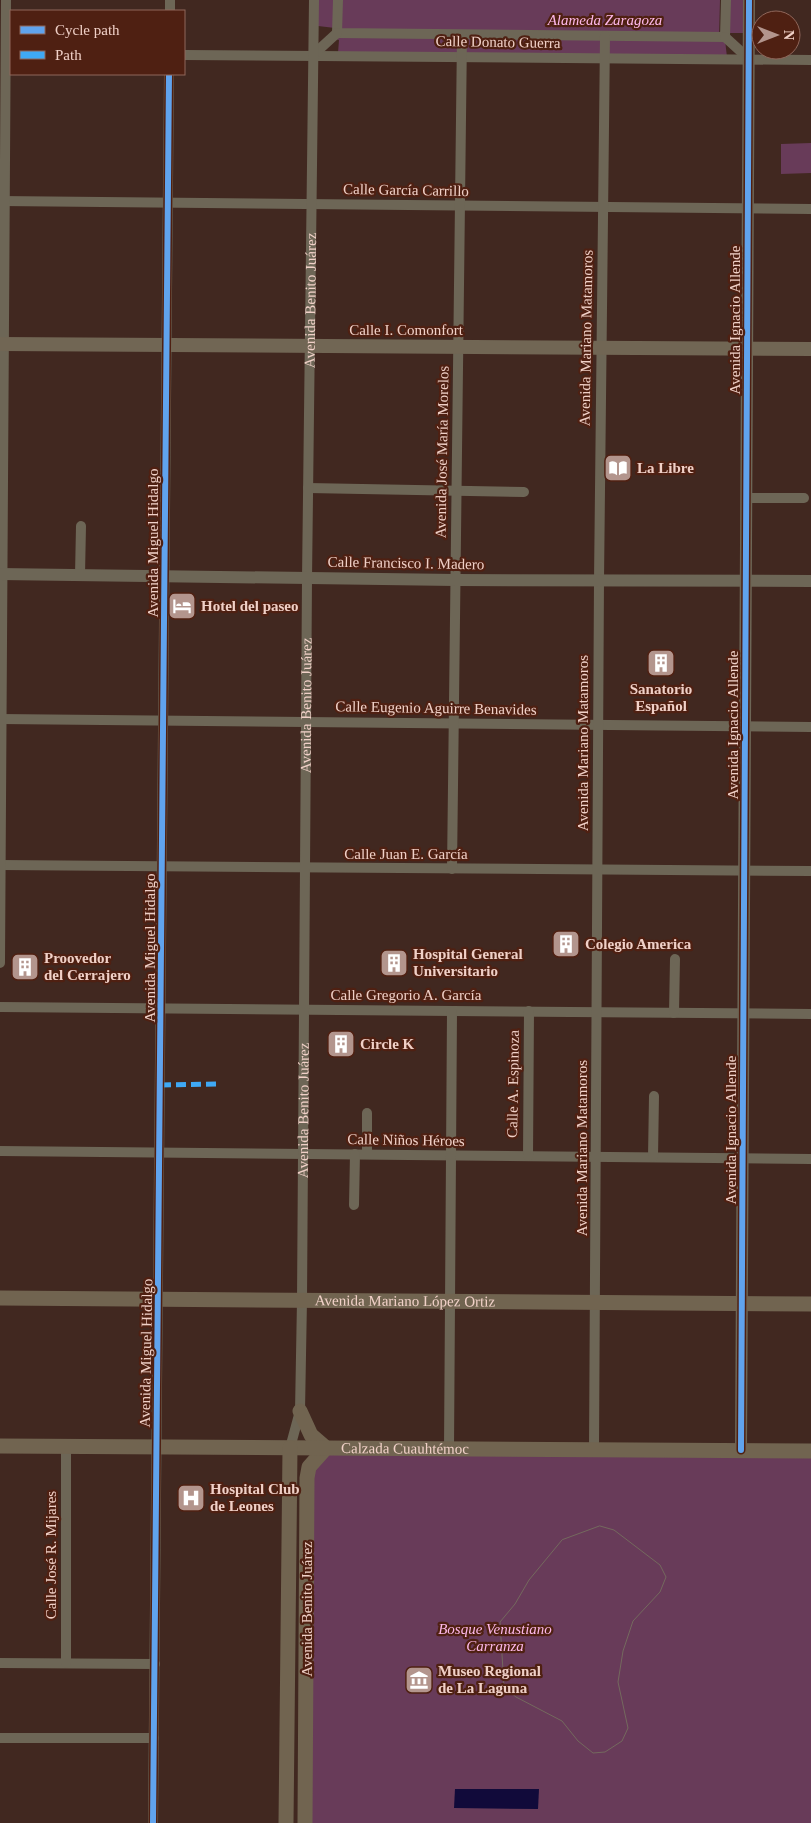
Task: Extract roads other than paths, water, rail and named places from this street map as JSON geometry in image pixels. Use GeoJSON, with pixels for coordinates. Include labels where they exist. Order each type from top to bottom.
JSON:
{"type":"FeatureCollection","features":[{"type":"Feature","properties":{"kind":"main road","name":"Calle I. Comonfort"},"geometry":{"type":"LineString","coordinates":[[2,344],[811,349]]}},
{"type":"Feature","properties":{"kind":"main road","name":"Avenida Mariano López Ortiz"},"geometry":{"type":"LineString","coordinates":[[0,1298],[811,1304]]}},
{"type":"Feature","properties":{"kind":"main road","name":"Avenida Benito Juárez"},"geometry":{"type":"LineString","coordinates":[[300,1411],[311,1435],[326,1448],[309,1467],[307,1478],[305,1823]]}},
{"type":"Feature","properties":{"kind":"main road","name":"Calzada Cuauhtémoc"},"geometry":{"type":"LineString","coordinates":[[0,1446],[811,1450]]}},
{"type":"Feature","properties":{"kind":"main road","name":"Avenida Benito Juárez"},"geometry":{"type":"LineString","coordinates":[[286,1823],[290,1448]]}},
{"type":"Feature","properties":{"kind":"main road"},"geometry":{"type":"LineString","coordinates":[[288,1666],[306,1667]]}},
{"type":"Feature","properties":{"kind":"street"},"geometry":{"type":"LineString","coordinates":[[0,963],[2,201],[6,0]]}},
{"type":"Feature","properties":{"kind":"street","name":"Avenida Benito Juárez"},"geometry":{"type":"LineString","coordinates":[[290,1448],[300,1411],[302,1300],[306,578],[314,0]]}},
{"type":"Feature","properties":{"kind":"street"},"geometry":{"type":"LineString","coordinates":[[313,55],[337,33],[338,0]]}},
{"type":"Feature","properties":{"kind":"street"},"geometry":{"type":"LineString","coordinates":[[726,0],[725,37],[749,60]]}},
{"type":"Feature","properties":{"kind":"street","name":"Avenida Ignacio Allende"},"geometry":{"type":"LineString","coordinates":[[741,1450],[749,0]]}},
{"type":"Feature","properties":{"kind":"street","name":"Calle Donato Guerra"},"geometry":{"type":"LineString","coordinates":[[337,33],[725,37]]}},
{"type":"Feature","properties":{"kind":"street","name":"Avenida José María Morelos"},"geometry":{"type":"LineString","coordinates":[[452,869],[462,35]]}},
{"type":"Feature","properties":{"kind":"street","name":"Avenida Mariano Matamoros"},"geometry":{"type":"LineString","coordinates":[[594,1449],[597,1302],[598,725],[605,36]]}},
{"type":"Feature","properties":{"kind":"street","name":"Calle Donato Guerra"},"geometry":{"type":"LineString","coordinates":[[185,55],[811,60]]}},
{"type":"Feature","properties":{"kind":"street","name":"Avenida Miguel Hidalgo"},"geometry":{"type":"LineString","coordinates":[[153,1823],[162,1008],[169,75]]}},
{"type":"Feature","properties":{"kind":"street","name":"Calle García Carrillo"},"geometry":{"type":"LineString","coordinates":[[2,201],[811,209]]}},
{"type":"Feature","properties":{"kind":"street"},"geometry":{"type":"LineString","coordinates":[[308,488],[524,492]]}},
{"type":"Feature","properties":{"kind":"street"},"geometry":{"type":"LineString","coordinates":[[747,498],[804,498]]}},
{"type":"Feature","properties":{"kind":"street"},"geometry":{"type":"LineString","coordinates":[[80,575],[81,526]]}},
{"type":"Feature","properties":{"kind":"street","name":"Calle Francisco I. Madero"},"geometry":{"type":"LineString","coordinates":[[1,574],[455,580],[811,582]]}},
{"type":"Feature","properties":{"kind":"street","name":"Calle Eugenio Aguirre Benavides"},"geometry":{"type":"LineString","coordinates":[[1,719],[811,727]]}},
{"type":"Feature","properties":{"kind":"street","name":"Calle Juan E. García"},"geometry":{"type":"LineString","coordinates":[[0,865],[811,872]]}},
{"type":"Feature","properties":{"kind":"street"},"geometry":{"type":"LineString","coordinates":[[674,959],[674,1013]]}},
{"type":"Feature","properties":{"kind":"street","name":"Calle Gregorio A. García"},"geometry":{"type":"LineString","coordinates":[[0,1007],[811,1014]]}},
{"type":"Feature","properties":{"kind":"street"},"geometry":{"type":"LineString","coordinates":[[449,1449],[452,1011]]}},
{"type":"Feature","properties":{"kind":"street","name":"Calle A. Espinoza"},"geometry":{"type":"LineString","coordinates":[[528,1156],[529,1011]]}},
{"type":"Feature","properties":{"kind":"street"},"geometry":{"type":"LineString","coordinates":[[653,1157],[654,1096]]}},
{"type":"Feature","properties":{"kind":"street"},"geometry":{"type":"LineString","coordinates":[[366,1113],[367,1154]]}},
{"type":"Feature","properties":{"kind":"street","name":"Calle Niños Héroes"},"geometry":{"type":"LineString","coordinates":[[0,1151],[811,1158]]}},
{"type":"Feature","properties":{"kind":"street"},"geometry":{"type":"LineString","coordinates":[[354,1154],[354,1205]]}},
{"type":"Feature","properties":{"kind":"street","name":"Calle José R. Mijares"},"geometry":{"type":"LineString","coordinates":[[66,1447],[66,1664]]}},
{"type":"Feature","properties":{"kind":"street"},"geometry":{"type":"LineString","coordinates":[[0,1663],[154,1664]]}},
{"type":"Feature","properties":{"kind":"street"},"geometry":{"type":"LineString","coordinates":[[0,1738],[154,1738]]}},
{"type":"Feature","properties":{"kind":"tram line"},"geometry":{"type":"LineString","coordinates":[[600,1526],[614,1530],[660,1565],[666,1577],[660,1592],[633,1621],[623,1651],[618,1682],[628,1728],[622,1741],[605,1752],[593,1753],[578,1741],[562,1721],[516,1697],[504,1687],[500,1622],[515,1604],[529,1580],[562,1540],[600,1526]]}},
{"type":"Feature","properties":{"kind":"place","name":"La Libre"},"geometry":{"type":"Point","coordinates":[618,468]}},
{"type":"Feature","properties":{"kind":"place","name":"Hotel del paseo"},"geometry":{"type":"Point","coordinates":[182,606]}},
{"type":"Feature","properties":{"kind":"place","name":"Sanatorio Español"},"geometry":{"type":"Point","coordinates":[661,663]}},
{"type":"Feature","properties":{"kind":"place","name":"Colegio America"},"geometry":{"type":"Point","coordinates":[566,944]}},
{"type":"Feature","properties":{"kind":"place","name":"Hospital General Universitario"},"geometry":{"type":"Point","coordinates":[394,963]}},
{"type":"Feature","properties":{"kind":"place","name":"Proovedor del Cerrajero"},"geometry":{"type":"Point","coordinates":[25,967]}},
{"type":"Feature","properties":{"kind":"place","name":"Circle K"},"geometry":{"type":"Point","coordinates":[341,1044]}},
{"type":"Feature","properties":{"kind":"place","name":"Hospital Club de Leones"},"geometry":{"type":"Point","coordinates":[191,1498]}},
{"type":"Feature","properties":{"kind":"place","name":"Museo Regional de La Laguna"},"geometry":{"type":"Point","coordinates":[419,1680]}},
{"type":"Feature","properties":{"kind":"park label","name":"Alameda Zaragoza"},"geometry":{"type":"Point","coordinates":[605,20]}},
{"type":"Feature","properties":{"kind":"park label","name":"Bosque Venustiano Carranza"},"geometry":{"type":"Point","coordinates":[495,1638]}}]}
